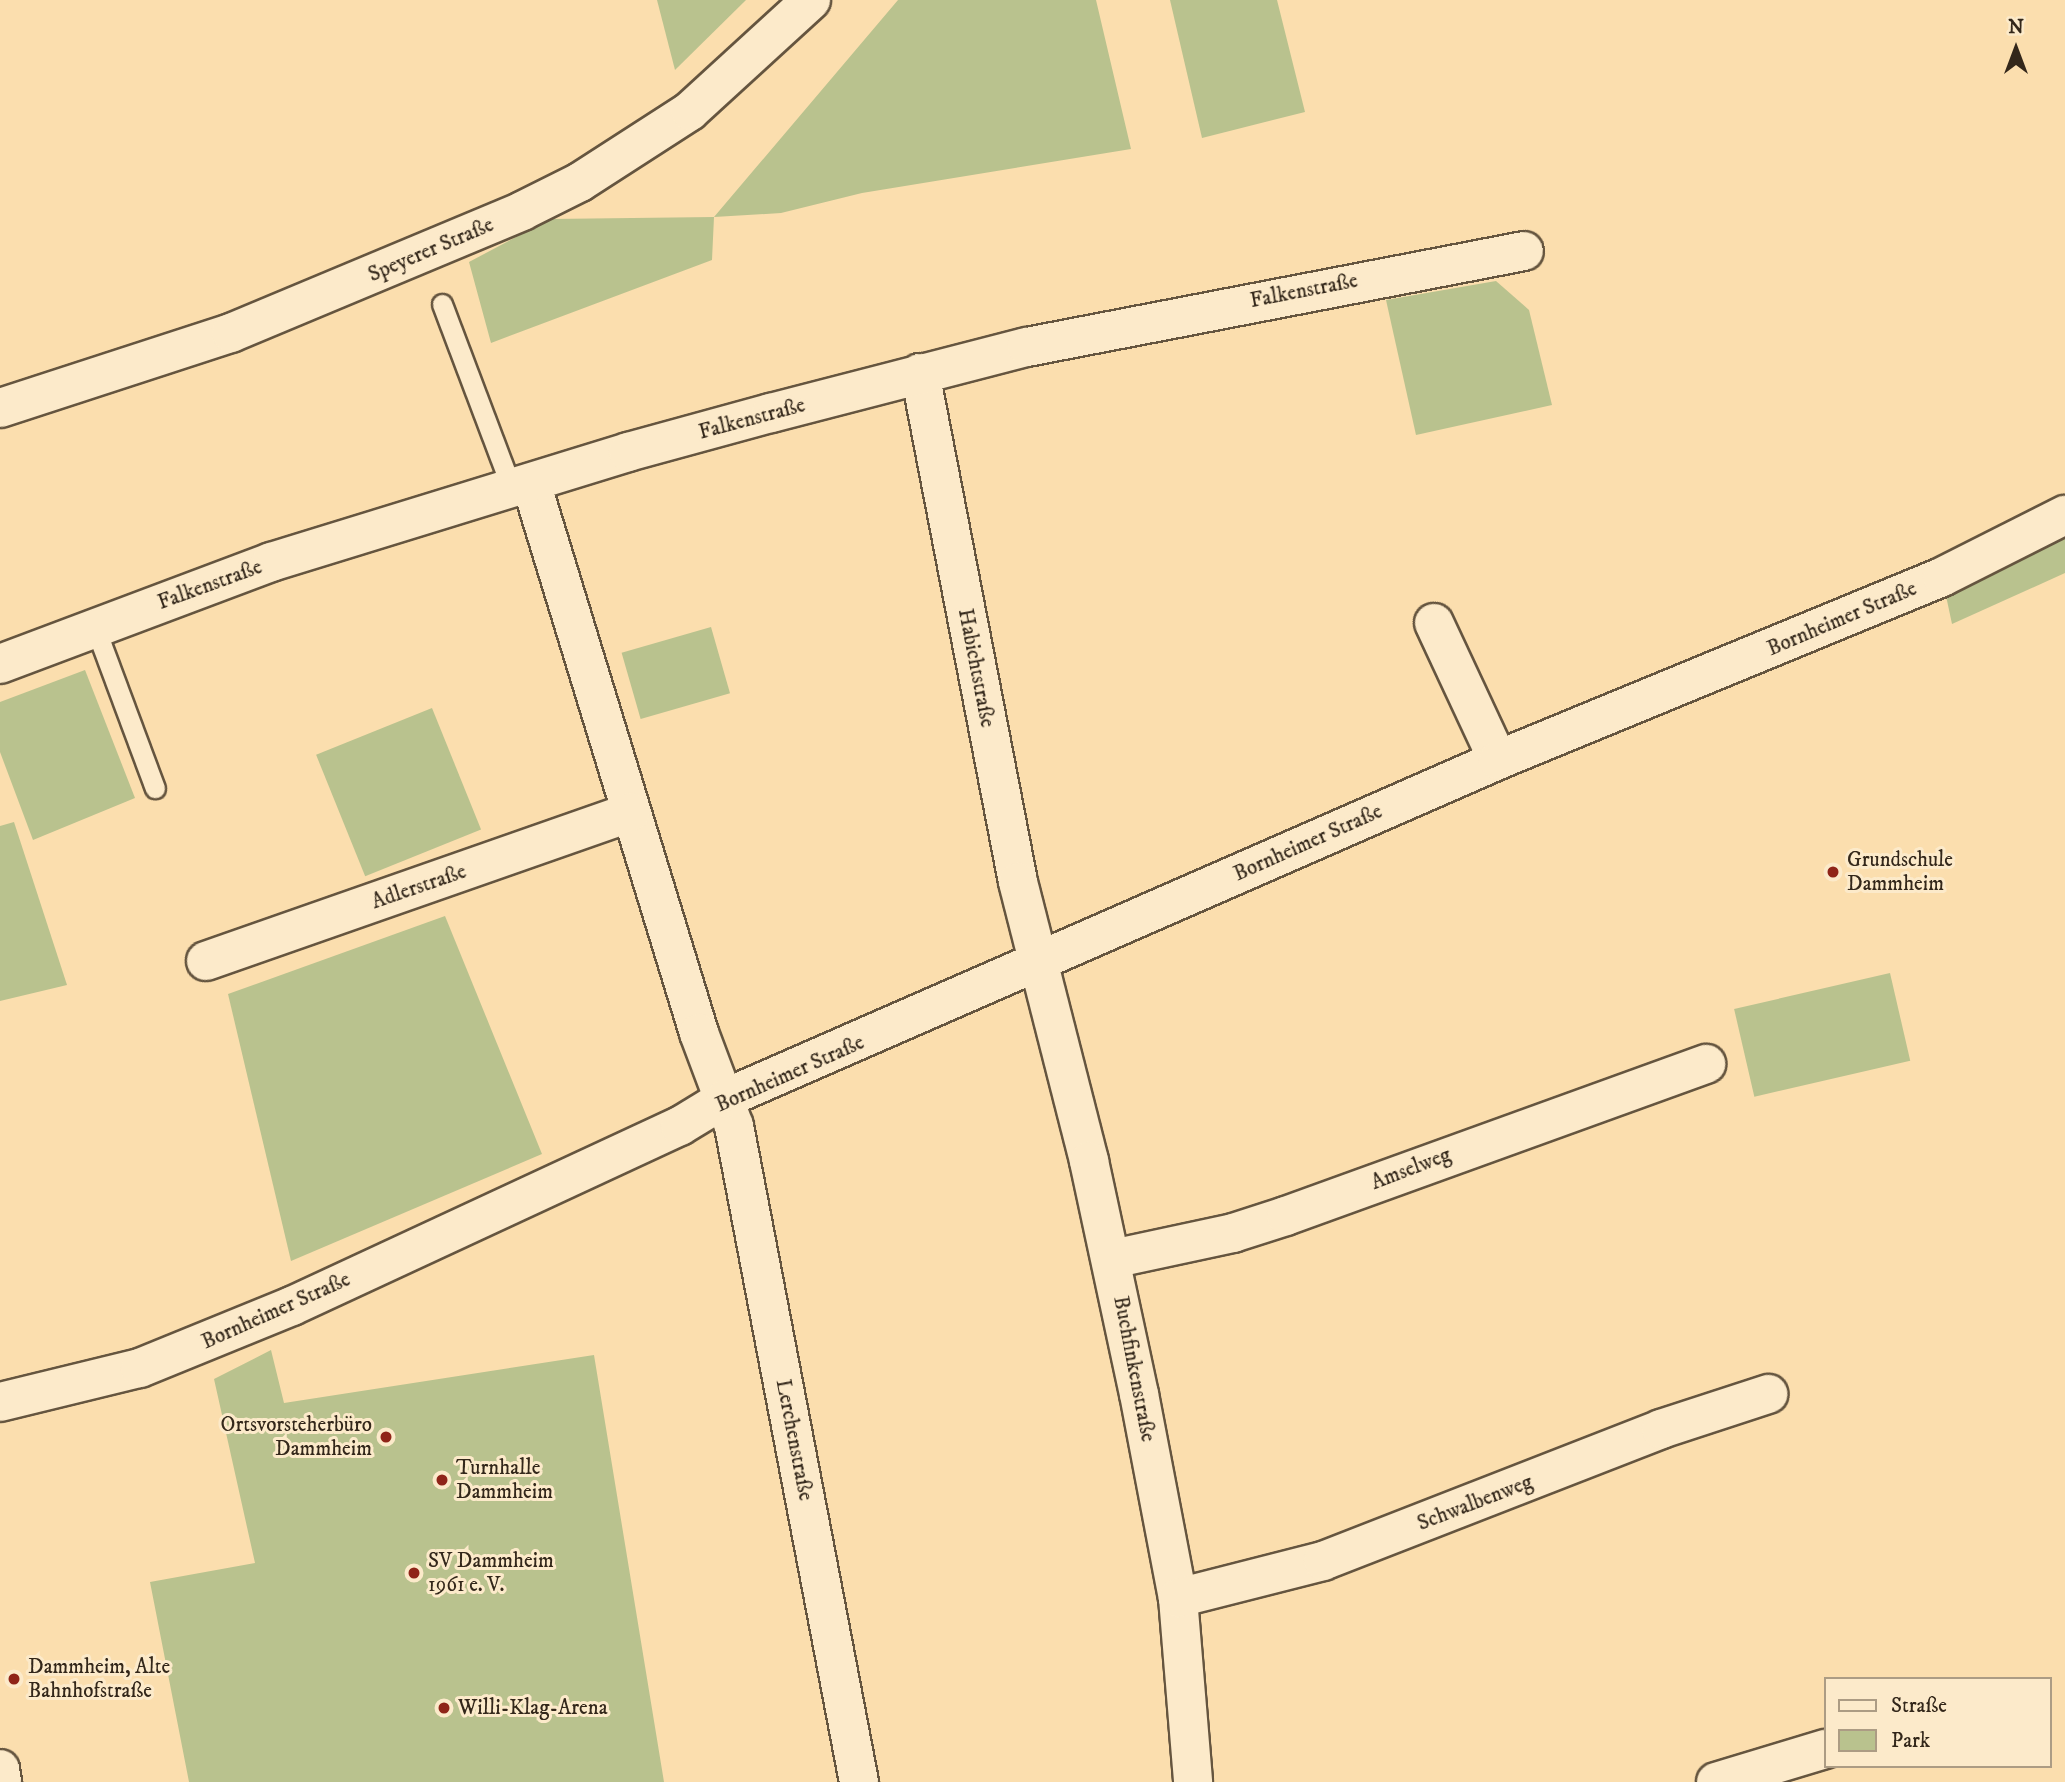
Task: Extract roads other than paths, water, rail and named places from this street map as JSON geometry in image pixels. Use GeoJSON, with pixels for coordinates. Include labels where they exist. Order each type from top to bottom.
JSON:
{"type":"FeatureCollection","features":[{"type":"Feature","properties":{"kind":"street","name":"Speyerer Straße"},"geometry":{"type":"LineString","coordinates":[[0,408],[231,333],[522,211],[580,181],[690,111],[811,0]]}},
{"type":"Feature","properties":{"kind":"street","name":"Falkenstraße"},"geometry":{"type":"LineString","coordinates":[[0,664],[271,562],[628,452],[920,373],[1199,311],[1524,251]]}},
{"type":"Feature","properties":{"kind":"street","name":"Habichtstraße"},"geometry":{"type":"LineString","coordinates":[[920,373],[1037,962]]}},
{"type":"Feature","properties":{"kind":"street"},"geometry":{"type":"LineString","coordinates":[[522,486],[631,812],[699,1033],[726,1098]]}},
{"type":"Feature","properties":{"kind":"street","name":"Bornheimer Straße"},"geometry":{"type":"LineString","coordinates":[[0,1402],[141,1368],[280,1311],[680,1126],[726,1098],[1498,760],[1942,576],[2065,515]]}},
{"type":"Feature","properties":{"kind":"street"},"geometry":{"type":"LineString","coordinates":[[1434,623],[1498,760]]}},
{"type":"Feature","properties":{"kind":"street","name":"Adlerstraße"},"geometry":{"type":"LineString","coordinates":[[206,961],[631,812]]}},
{"type":"Feature","properties":{"kind":"street","name":"Buchfinkenstraße"},"geometry":{"type":"LineString","coordinates":[[1037,962],[1112,1259],[1178,1598],[1193,1782]]}},
{"type":"Feature","properties":{"kind":"street","name":"Amselweg"},"geometry":{"type":"LineString","coordinates":[[1112,1259],[1233,1233],[1286,1216],[1706,1064]]}},
{"type":"Feature","properties":{"kind":"street","name":"Lerchenstraße"},"geometry":{"type":"LineString","coordinates":[[726,1098],[859,1782]]}},
{"type":"Feature","properties":{"kind":"street","name":"Schwalbenweg"},"geometry":{"type":"LineString","coordinates":[[1178,1598],[1323,1562],[1661,1429],[1768,1394]]}},
{"type":"Feature","properties":{"kind":"street"},"geometry":{"type":"LineString","coordinates":[[1716,1782],[1824,1749]]}},
{"type":"Feature","properties":{"kind":"street"},"geometry":{"type":"LineString","coordinates":[[0,1769],[2,1782]]}},
{"type":"Feature","properties":{"kind":"lane"},"geometry":{"type":"LineString","coordinates":[[442,304],[522,486]]}},
{"type":"Feature","properties":{"kind":"lane"},"geometry":{"type":"LineString","coordinates":[[95,627],[155,788]]}},
{"type":"Feature","properties":{"kind":"place","name":"Grundschule Dammheim"},"geometry":{"type":"Point","coordinates":[1833,872]}},
{"type":"Feature","properties":{"kind":"place","name":"Ortsvorsteherbüro Dammheim"},"geometry":{"type":"Point","coordinates":[386,1437]}},
{"type":"Feature","properties":{"kind":"place","name":"Turnhalle Dammheim"},"geometry":{"type":"Point","coordinates":[442,1480]}},
{"type":"Feature","properties":{"kind":"place","name":"SV Dammheim 1961 e. V."},"geometry":{"type":"Point","coordinates":[414,1573]}},
{"type":"Feature","properties":{"kind":"place","name":"Dammheim, Alte Bahnhofstraße"},"geometry":{"type":"Point","coordinates":[14,1679]}},
{"type":"Feature","properties":{"kind":"place","name":"Willi-Klag-Arena"},"geometry":{"type":"Point","coordinates":[444,1708]}}]}
